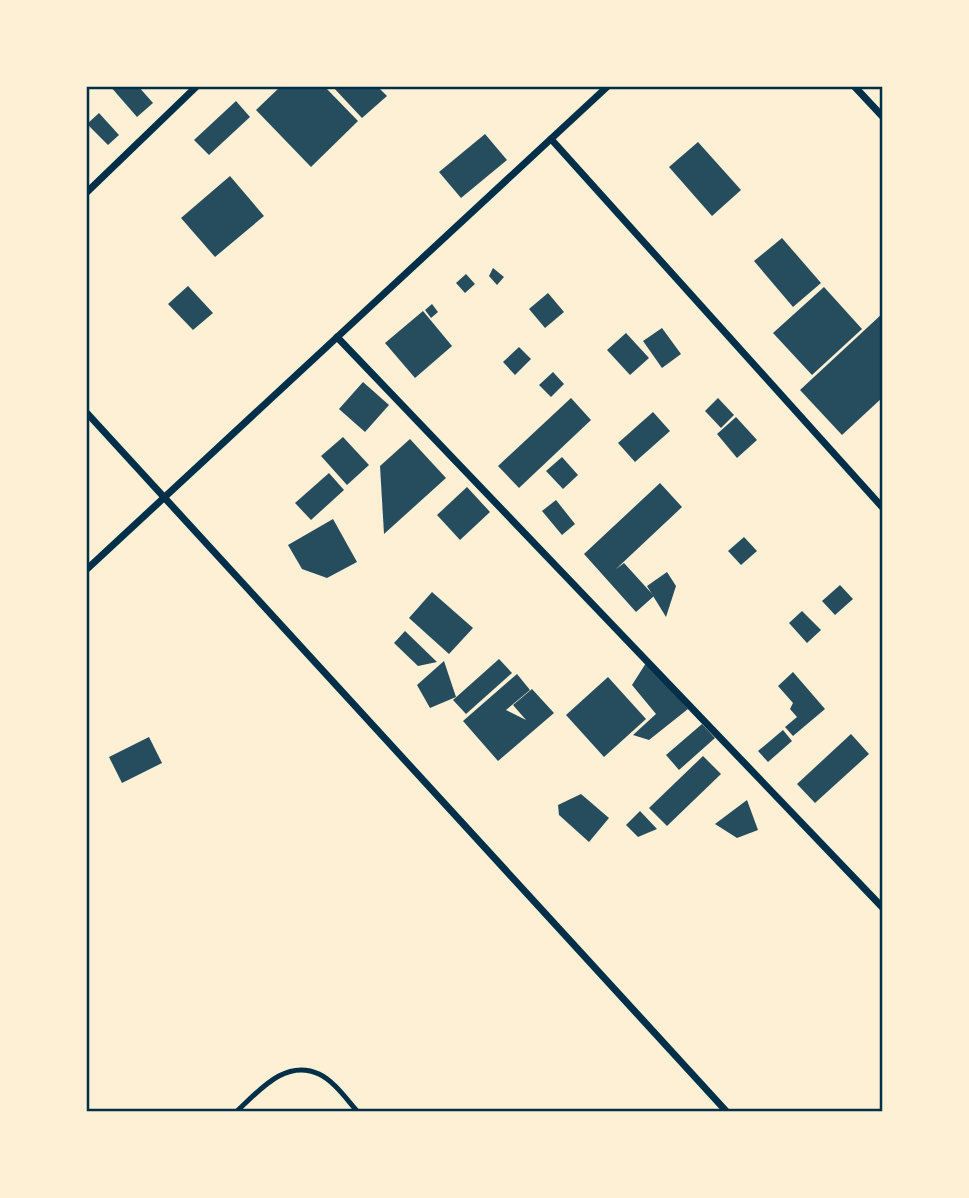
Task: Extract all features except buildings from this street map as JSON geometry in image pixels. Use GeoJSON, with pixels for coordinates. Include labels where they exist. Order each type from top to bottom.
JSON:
{"type":"FeatureCollection","features":[{"type":"Feature","properties":{"kind":"street"},"geometry":{"type":"LineString","coordinates":[[86,193],[197,86]]}},
{"type":"Feature","properties":{"kind":"street"},"geometry":{"type":"LineString","coordinates":[[86,570],[608,86]]}},
{"type":"Feature","properties":{"kind":"street"},"geometry":{"type":"LineString","coordinates":[[854,86],[883,117]]}},
{"type":"Feature","properties":{"kind":"street"},"geometry":{"type":"LineString","coordinates":[[551,139],[883,508]]}},
{"type":"Feature","properties":{"kind":"street"},"geometry":{"type":"LineString","coordinates":[[337,337],[883,908]]}},
{"type":"Feature","properties":{"kind":"street"},"geometry":{"type":"LineString","coordinates":[[86,412],[727,1112]]}},
{"type":"Feature","properties":{"kind":"lane"},"geometry":{"type":"LineString","coordinates":[[236,1112],[278,1074],[299,1069],[319,1074],[358,1112]]}}]}
